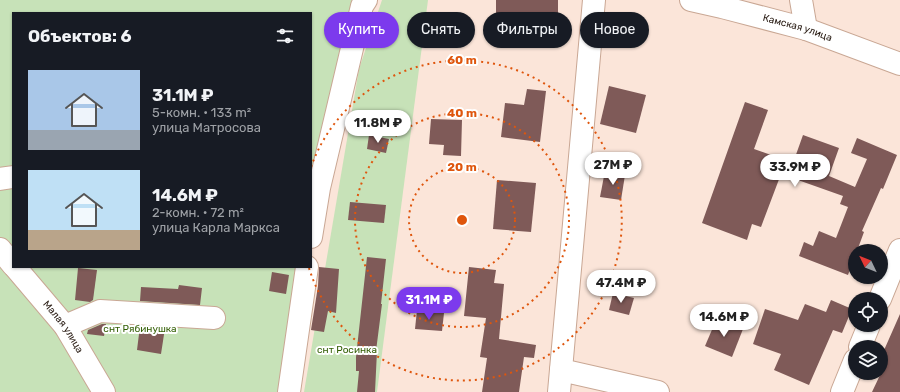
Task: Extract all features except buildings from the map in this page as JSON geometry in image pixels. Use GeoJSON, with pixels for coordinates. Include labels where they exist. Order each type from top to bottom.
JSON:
{"type":"FeatureCollection","features":[{"type":"Feature","properties":{"kind":"street"},"geometry":{"type":"LineString","coordinates":[[312,224],[319,188],[362,6],[366,0]]}},
{"type":"Feature","properties":{"kind":"street"},"geometry":{"type":"LineString","coordinates":[[559,392],[594,0]]}},
{"type":"Feature","properties":{"kind":"street","name":"Камская улица"},"geometry":{"type":"LineString","coordinates":[[691,0],[728,3],[806,29],[900,64]]}},
{"type":"Feature","properties":{"kind":"street"},"geometry":{"type":"LineString","coordinates":[[801,0],[806,29]]}},
{"type":"Feature","properties":{"kind":"street"},"geometry":{"type":"LineString","coordinates":[[0,179],[12,177]]}},
{"type":"Feature","properties":{"kind":"street"},"geometry":{"type":"LineString","coordinates":[[0,249],[12,264]]}},
{"type":"Feature","properties":{"kind":"street"},"geometry":{"type":"LineString","coordinates":[[883,292],[900,250]]}},
{"type":"Feature","properties":{"kind":"street","name":"Малая улица"},"geometry":{"type":"LineString","coordinates":[[16,268],[65,326],[104,392]]}},
{"type":"Feature","properties":{"kind":"street"},"geometry":{"type":"LineString","coordinates":[[289,392],[307,268]]}},
{"type":"Feature","properties":{"kind":"street"},"geometry":{"type":"LineString","coordinates":[[65,326],[100,311],[214,318]]}},
{"type":"Feature","properties":{"kind":"street"},"geometry":{"type":"LineString","coordinates":[[561,370],[658,392]]}},
{"type":"Feature","properties":{"kind":"street"},"geometry":{"type":"LineString","coordinates":[[842,392],[848,377]]}},
{"type":"Feature","properties":{"kind":"green space","name":"снт Рябинушка"},"geometry":{"type":"Polygon","coordinates":[[[0,0],[357,0],[354,12],[324,12],[324,48],[345,48],[312,180],[312,12],[12,12],[12,268],[298,268],[278,392],[0,392],[0,0]]]}},
{"type":"Feature","properties":{"kind":"green space","name":"снт Росинка"},"geometry":{"type":"Polygon","coordinates":[[[382,0],[428,0],[426,12],[407,12],[407,48],[422,48],[377,392],[304,392],[359,69],[366,48],[399,48],[399,12],[378,12],[382,0]]]}}]}
